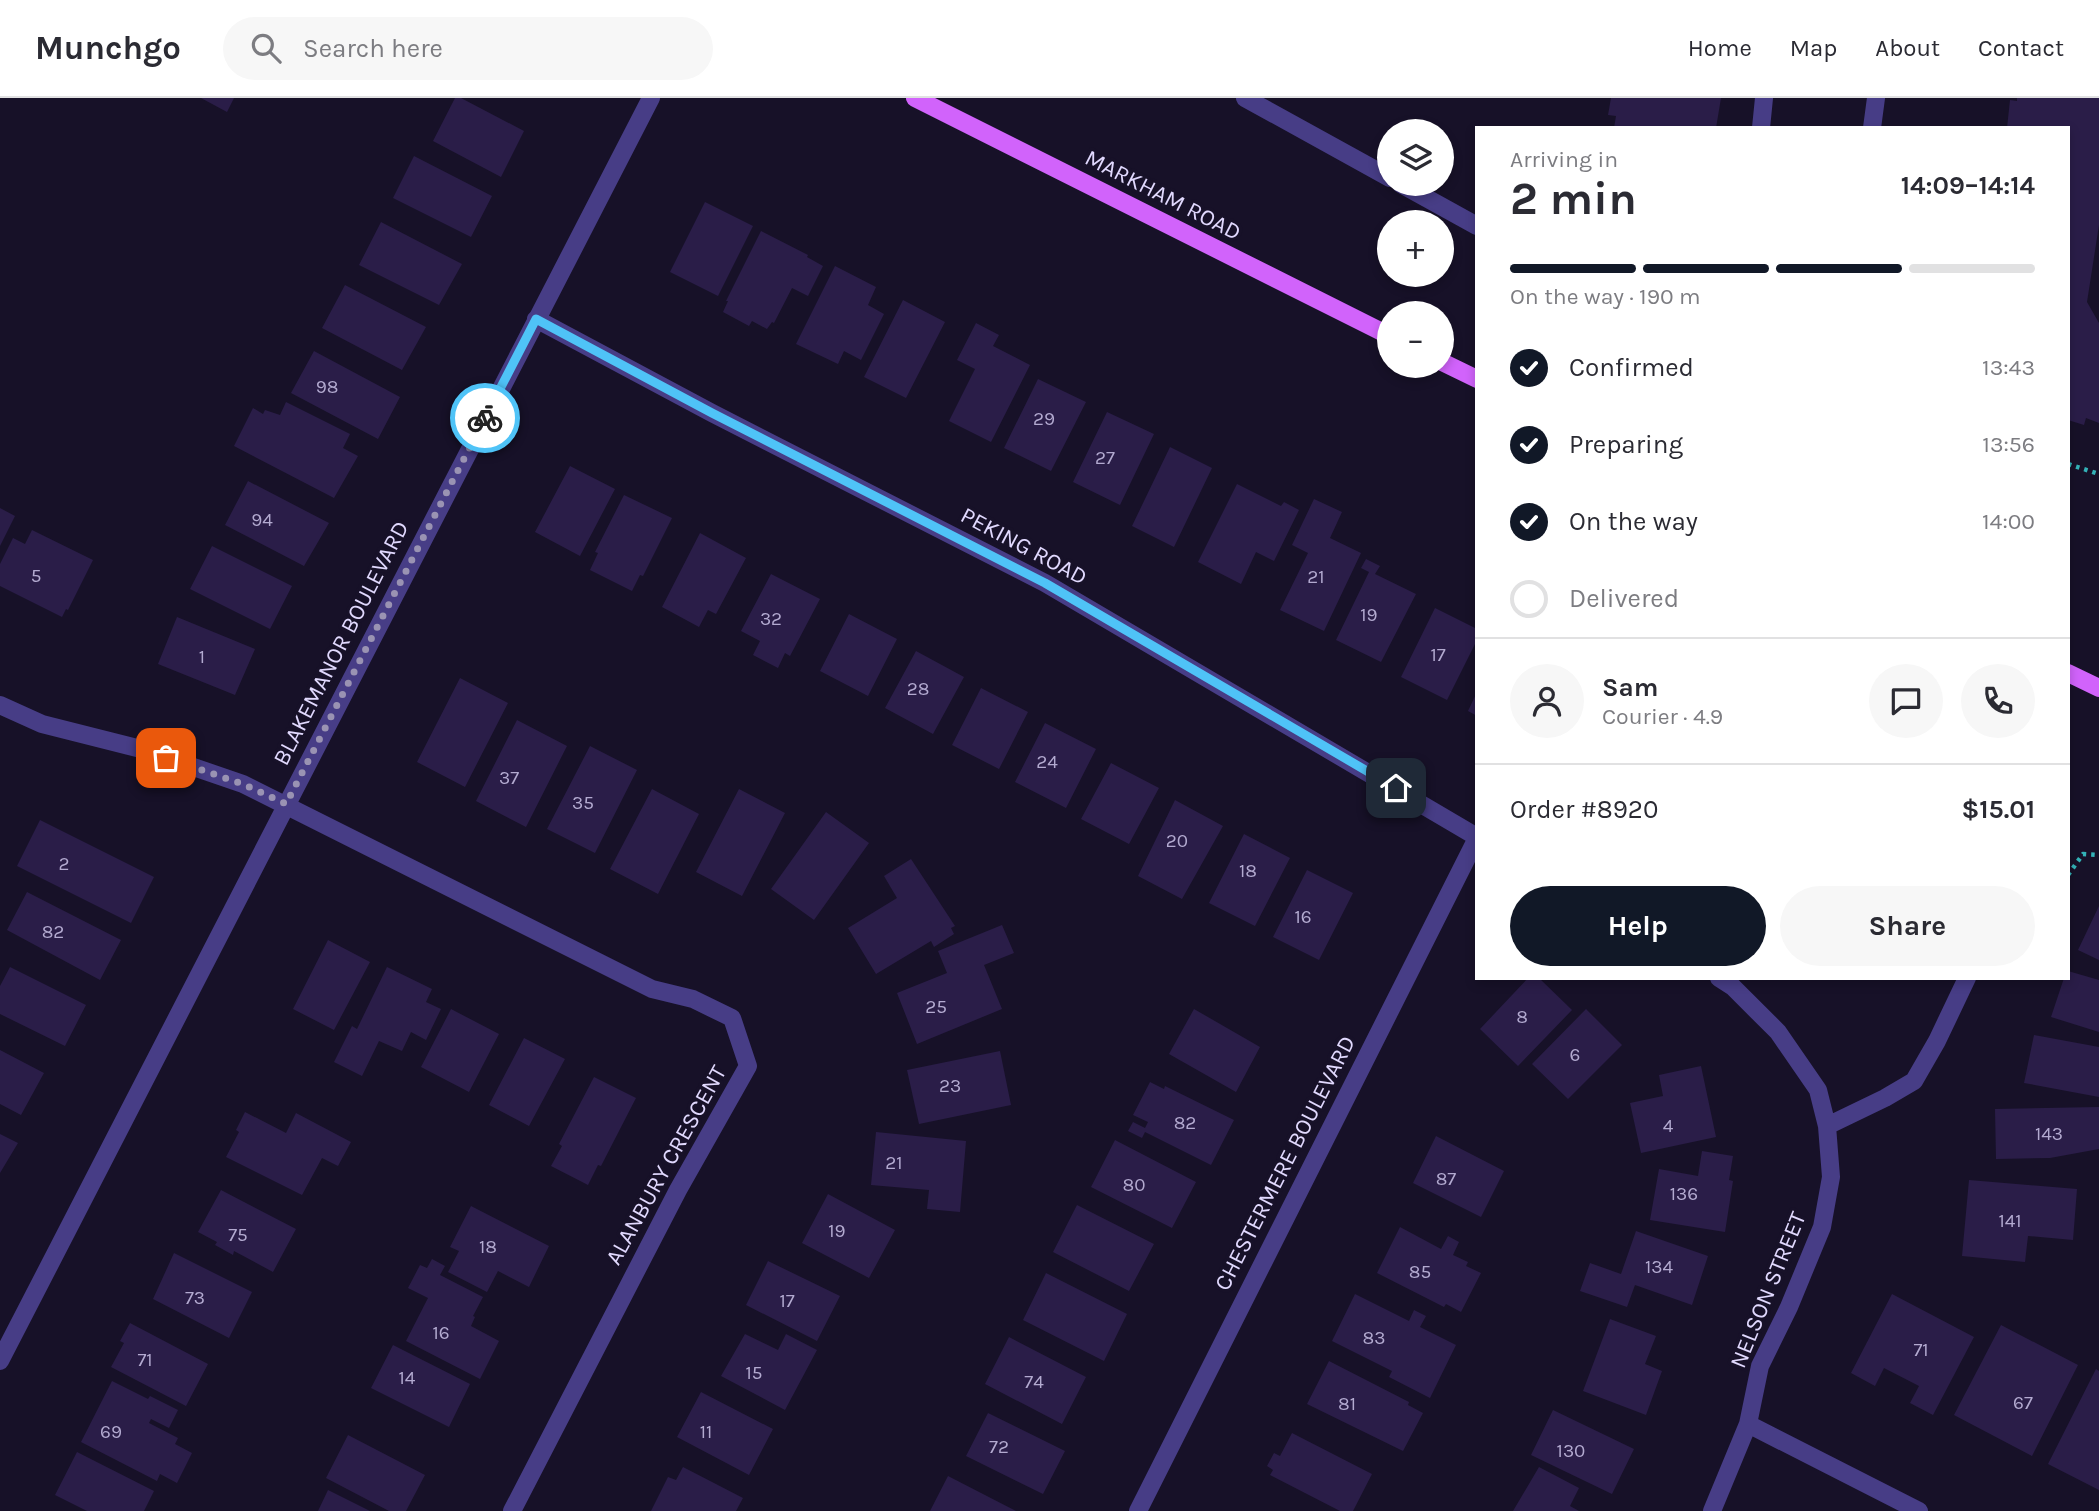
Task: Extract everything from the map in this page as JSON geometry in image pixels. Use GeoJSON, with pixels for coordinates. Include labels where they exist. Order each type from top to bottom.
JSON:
{"type":"FeatureCollection","features":[{"type":"Feature","properties":{"kind":"main road","name":"MARKHAM ROAD"},"geometry":{"type":"LineString","coordinates":[[915,98],[1377,329]]}},
{"type":"Feature","properties":{"kind":"main road"},"geometry":{"type":"LineString","coordinates":[[1454,368],[1475,378]]}},
{"type":"Feature","properties":{"kind":"main road"},"geometry":{"type":"LineString","coordinates":[[2070,674],[2099,688]]}},
{"type":"Feature","properties":{"kind":"street","name":"BLAKEMANOR BOULEVARD"},"geometry":{"type":"LineString","coordinates":[[0,1361],[651,98]]}},
{"type":"Feature","properties":{"kind":"street"},"geometry":{"type":"LineString","coordinates":[[1245,98],[1377,171]]}},
{"type":"Feature","properties":{"kind":"street"},"geometry":{"type":"LineString","coordinates":[[1760,126],[1764,98]]}},
{"type":"Feature","properties":{"kind":"street"},"geometry":{"type":"LineString","coordinates":[[1872,126],[1876,98]]}},
{"type":"Feature","properties":{"kind":"street"},"geometry":{"type":"LineString","coordinates":[[1423,196],[1475,225]]}},
{"type":"Feature","properties":{"kind":"street","name":"PEKING ROAD"},"geometry":{"type":"LineString","coordinates":[[536,319],[712,413],[1045,583],[1475,836]]}},
{"type":"Feature","properties":{"kind":"street"},"geometry":{"type":"LineString","coordinates":[[0,705],[42,724],[141,749],[230,780],[286,804]]}},
{"type":"Feature","properties":{"kind":"street","name":"ALANBURY CRESCENT"},"geometry":{"type":"LineString","coordinates":[[286,804],[652,989],[693,999],[732,1018],[748,1066],[678,1190],[512,1511]]}},
{"type":"Feature","properties":{"kind":"street","name":"CHESTERMERE BOULEVARD"},"geometry":{"type":"LineString","coordinates":[[1138,1511],[1475,841]]}},
{"type":"Feature","properties":{"kind":"street"},"geometry":{"type":"LineString","coordinates":[[1723,980],[1778,1032],[1818,1090],[1827,1126],[1914,1082],[1966,980]]}},
{"type":"Feature","properties":{"kind":"street","name":"NELSON STREET"},"geometry":{"type":"LineString","coordinates":[[1712,1511],[1748,1424],[1760,1366],[1789,1307],[1822,1227],[1831,1177],[1827,1126]]}},
{"type":"Feature","properties":{"kind":"street"},"geometry":{"type":"LineString","coordinates":[[1748,1424],[1919,1511]]}},
{"type":"Feature","properties":{"kind":"path"},"geometry":{"type":"LineString","coordinates":[[2070,465],[2099,474]]}},
{"type":"Feature","properties":{"kind":"path"},"geometry":{"type":"LineString","coordinates":[[2070,872],[2083,854],[2099,855]]}},
{"type":"Feature","properties":{"kind":"building"},"geometry":{"type":"Polygon","coordinates":[[[201,98],[234,98],[227,112],[201,98]]]}},
{"type":"Feature","properties":{"kind":"building"},"geometry":{"type":"Polygon","coordinates":[[[455,98],[461,98],[524,131],[501,177],[433,141],[455,98]]]}},
{"type":"Feature","properties":{"kind":"building"},"geometry":{"type":"Polygon","coordinates":[[[1611,98],[1721,98],[1716,126],[1614,126],[1616,116],[1608,115],[1611,98]]]}},
{"type":"Feature","properties":{"kind":"building"},"geometry":{"type":"Polygon","coordinates":[[[2017,98],[2099,98],[2099,225],[2087,302],[2099,323],[2099,423],[2086,418],[2084,425],[2070,421],[2070,126],[2007,126],[2010,100],[2017,101],[2017,98]]]}},
{"type":"Feature","properties":{"kind":"building"},"geometry":{"type":"Polygon","coordinates":[[[414,156],[492,196],[471,237],[393,198],[414,156]]]}},
{"type":"Feature","properties":{"kind":"building"},"geometry":{"type":"Polygon","coordinates":[[[705,202],[753,226],[718,296],[670,272],[705,202]]]}},
{"type":"Feature","properties":{"kind":"building"},"geometry":{"type":"Polygon","coordinates":[[[381,222],[462,264],[439,305],[359,265],[381,222]]]}},
{"type":"Feature","properties":{"kind":"building"},"geometry":{"type":"Polygon","coordinates":[[[761,231],[808,255],[807,257],[823,266],[808,296],[792,288],[774,323],[767,329],[752,321],[749,326],[723,312],[761,231]]]}},
{"type":"Feature","properties":{"kind":"building"},"geometry":{"type":"Polygon","coordinates":[[[835,266],[876,287],[868,305],[884,314],[861,360],[844,351],[838,364],[796,344],[835,266]]]}},
{"type":"Feature","properties":{"kind":"building"},"geometry":{"type":"Polygon","coordinates":[[[345,285],[426,327],[402,370],[322,328],[345,285]]]}},
{"type":"Feature","properties":{"kind":"building"},"geometry":{"type":"Polygon","coordinates":[[[903,300],[945,322],[906,398],[864,377],[903,300]]]}},
{"type":"Feature","properties":{"kind":"building"},"geometry":{"type":"Polygon","coordinates":[[[976,323],[999,335],[993,346],[1030,365],[991,442],[949,421],[975,369],[957,360],[976,323]]]}},
{"type":"Feature","properties":{"kind":"building"},"geometry":{"type":"Polygon","coordinates":[[[314,351],[400,397],[378,439],[291,393],[314,351]]]}},
{"type":"Feature","properties":{"kind":"building"},"geometry":{"type":"Polygon","coordinates":[[[1038,379],[1086,402],[1051,471],[1004,448],[1038,379]]]}},
{"type":"Feature","properties":{"kind":"building"},"geometry":{"type":"Polygon","coordinates":[[[286,402],[350,434],[343,448],[358,456],[334,498],[234,446],[253,408],[263,414],[265,410],[280,415],[286,402]]]}},
{"type":"Feature","properties":{"kind":"building"},"geometry":{"type":"Polygon","coordinates":[[[1107,412],[1154,434],[1120,505],[1073,482],[1107,412]]]}},
{"type":"Feature","properties":{"kind":"building"},"geometry":{"type":"Polygon","coordinates":[[[1170,447],[1212,468],[1174,547],[1132,526],[1170,447]]]}},
{"type":"Feature","properties":{"kind":"building"},"geometry":{"type":"Polygon","coordinates":[[[570,466],[615,489],[580,556],[535,532],[570,466]]]}},
{"type":"Feature","properties":{"kind":"building"},"geometry":{"type":"Polygon","coordinates":[[[248,481],[329,523],[304,566],[225,525],[248,481]]]}},
{"type":"Feature","properties":{"kind":"building"},"geometry":{"type":"Polygon","coordinates":[[[1237,484],[1281,506],[1284,502],[1299,510],[1274,561],[1256,552],[1241,584],[1198,562],[1237,484]]]}},
{"type":"Feature","properties":{"kind":"building"},"geometry":{"type":"Polygon","coordinates":[[[624,495],[672,518],[643,576],[640,575],[632,591],[590,570],[598,553],[595,552],[624,495]]]}},
{"type":"Feature","properties":{"kind":"building"},"geometry":{"type":"Polygon","coordinates":[[[1314,499],[1342,512],[1330,538],[1361,553],[1324,631],[1280,610],[1308,553],[1292,545],[1314,499]]]}},
{"type":"Feature","properties":{"kind":"building"},"geometry":{"type":"Polygon","coordinates":[[[0,508],[15,516],[0,546],[0,508]]]}},
{"type":"Feature","properties":{"kind":"building"},"geometry":{"type":"Polygon","coordinates":[[[32,530],[93,560],[62,617],[0,586],[0,564],[13,538],[25,544],[32,530]]]}},
{"type":"Feature","properties":{"kind":"building"},"geometry":{"type":"Polygon","coordinates":[[[700,533],[746,558],[716,614],[708,610],[699,627],[662,607],[700,533]]]}},
{"type":"Feature","properties":{"kind":"building"},"geometry":{"type":"Polygon","coordinates":[[[212,546],[292,586],[270,629],[190,589],[212,546]]]}},
{"type":"Feature","properties":{"kind":"building"},"geometry":{"type":"Polygon","coordinates":[[[1366,559],[1380,566],[1375,574],[1416,594],[1381,662],[1336,640],[1369,572],[1361,568],[1366,559]]]}},
{"type":"Feature","properties":{"kind":"building"},"geometry":{"type":"Polygon","coordinates":[[[771,574],[820,599],[790,656],[785,653],[778,668],[753,655],[760,641],[741,631],[771,574]]]}},
{"type":"Feature","properties":{"kind":"building"},"geometry":{"type":"Polygon","coordinates":[[[1435,608],[1475,628],[1475,644],[1447,700],[1401,677],[1435,608]]]}},
{"type":"Feature","properties":{"kind":"building"},"geometry":{"type":"Polygon","coordinates":[[[849,614],[897,639],[868,696],[820,671],[849,614]]]}},
{"type":"Feature","properties":{"kind":"building"},"geometry":{"type":"Polygon","coordinates":[[[177,617],[255,649],[235,695],[158,664],[177,617]]]}},
{"type":"Feature","properties":{"kind":"building"},"geometry":{"type":"Polygon","coordinates":[[[916,651],[964,677],[933,734],[885,708],[916,651]]]}},
{"type":"Feature","properties":{"kind":"building"},"geometry":{"type":"Polygon","coordinates":[[[460,678],[508,703],[465,787],[417,762],[460,678]]]}},
{"type":"Feature","properties":{"kind":"building"},"geometry":{"type":"Polygon","coordinates":[[[981,688],[1028,712],[999,769],[952,745],[981,688]]]}},
{"type":"Feature","properties":{"kind":"building"},"geometry":{"type":"Polygon","coordinates":[[[1475,696],[1475,715],[1468,711],[1475,696]]]}},
{"type":"Feature","properties":{"kind":"building"},"geometry":{"type":"Polygon","coordinates":[[[517,720],[567,746],[526,827],[476,801],[517,720]]]}},
{"type":"Feature","properties":{"kind":"building"},"geometry":{"type":"Polygon","coordinates":[[[1045,723],[1096,749],[1066,808],[1015,782],[1045,723]]]}},
{"type":"Feature","properties":{"kind":"building"},"geometry":{"type":"Polygon","coordinates":[[[590,746],[637,770],[595,853],[547,829],[590,746]]]}},
{"type":"Feature","properties":{"kind":"building"},"geometry":{"type":"Polygon","coordinates":[[[1111,763],[1159,788],[1129,844],[1081,819],[1111,763]]]}},
{"type":"Feature","properties":{"kind":"building"},"geometry":{"type":"Polygon","coordinates":[[[652,789],[699,814],[658,894],[610,869],[652,789]]]}},
{"type":"Feature","properties":{"kind":"building"},"geometry":{"type":"Polygon","coordinates":[[[739,789],[785,813],[742,896],[696,872],[739,789]]]}},
{"type":"Feature","properties":{"kind":"building"},"geometry":{"type":"Polygon","coordinates":[[[1175,800],[1223,826],[1182,899],[1138,876],[1175,800]]]}},
{"type":"Feature","properties":{"kind":"building"},"geometry":{"type":"Polygon","coordinates":[[[826,812],[869,843],[814,920],[771,889],[826,812]]]}},
{"type":"Feature","properties":{"kind":"building"},"geometry":{"type":"Polygon","coordinates":[[[40,820],[154,877],[131,923],[17,866],[40,820]]]}},
{"type":"Feature","properties":{"kind":"building"},"geometry":{"type":"Polygon","coordinates":[[[1244,834],[1290,858],[1255,926],[1209,903],[1244,834]]]}},
{"type":"Feature","properties":{"kind":"building"},"geometry":{"type":"Polygon","coordinates":[[[911,859],[955,926],[951,928],[954,934],[934,947],[931,941],[876,974],[848,928],[897,898],[884,876],[911,859]]]}},
{"type":"Feature","properties":{"kind":"building"},"geometry":{"type":"Polygon","coordinates":[[[1307,870],[1353,893],[1319,960],[1273,937],[1307,870]]]}},
{"type":"Feature","properties":{"kind":"building"},"geometry":{"type":"Polygon","coordinates":[[[27,892],[121,940],[100,980],[7,930],[27,892]]]}},
{"type":"Feature","properties":{"kind":"building"},"geometry":{"type":"Polygon","coordinates":[[[2099,906],[2099,960],[2078,950],[2099,906]]]}},
{"type":"Feature","properties":{"kind":"building"},"geometry":{"type":"Polygon","coordinates":[[[1002,925],[1014,953],[984,965],[1002,1009],[917,1044],[897,993],[947,973],[938,951],[1002,925]]]}},
{"type":"Feature","properties":{"kind":"building"},"geometry":{"type":"Polygon","coordinates":[[[328,940],[370,962],[334,1030],[293,1009],[328,940]]]}},
{"type":"Feature","properties":{"kind":"building"},"geometry":{"type":"Polygon","coordinates":[[[10,967],[86,1005],[65,1046],[0,1014],[0,986],[10,967]]]}},
{"type":"Feature","properties":{"kind":"building"},"geometry":{"type":"Polygon","coordinates":[[[387,967],[432,989],[426,1002],[441,1009],[426,1040],[411,1032],[402,1051],[379,1041],[362,1076],[334,1062],[352,1026],[357,1029],[387,967]]]}},
{"type":"Feature","properties":{"kind":"building"},"geometry":{"type":"Polygon","coordinates":[[[2070,972],[2099,980],[2099,1032],[2051,1017],[2063,980],[2070,980],[2070,972]]]}},
{"type":"Feature","properties":{"kind":"building"},"geometry":{"type":"Polygon","coordinates":[[[1526,980],[1541,980],[1572,1010],[1518,1066],[1480,1029],[1526,980]]]}},
{"type":"Feature","properties":{"kind":"building"},"geometry":{"type":"Polygon","coordinates":[[[451,1009],[499,1034],[469,1092],[421,1067],[451,1009]]]}},
{"type":"Feature","properties":{"kind":"building"},"geometry":{"type":"Polygon","coordinates":[[[1194,1009],[1260,1047],[1236,1092],[1169,1054],[1194,1009]]]}},
{"type":"Feature","properties":{"kind":"building"},"geometry":{"type":"Polygon","coordinates":[[[1586,1009],[1622,1045],[1568,1099],[1532,1064],[1586,1009]]]}},
{"type":"Feature","properties":{"kind":"building"},"geometry":{"type":"Polygon","coordinates":[[[2034,1035],[2099,1047],[2099,1097],[2024,1083],[2034,1035]]]}},
{"type":"Feature","properties":{"kind":"building"},"geometry":{"type":"Polygon","coordinates":[[[524,1038],[565,1059],[529,1126],[489,1105],[524,1038]]]}},
{"type":"Feature","properties":{"kind":"building"},"geometry":{"type":"Polygon","coordinates":[[[0,1050],[44,1073],[21,1115],[0,1104],[0,1050]]]}},
{"type":"Feature","properties":{"kind":"building"},"geometry":{"type":"Polygon","coordinates":[[[1000,1051],[1011,1105],[919,1124],[907,1070],[1000,1051]]]}},
{"type":"Feature","properties":{"kind":"building"},"geometry":{"type":"Polygon","coordinates":[[[1701,1066],[1716,1137],[1641,1153],[1630,1103],[1663,1096],[1659,1075],[1701,1066]]]}},
{"type":"Feature","properties":{"kind":"building"},"geometry":{"type":"Polygon","coordinates":[[[594,1077],[636,1098],[601,1166],[598,1165],[588,1185],[551,1166],[562,1146],[559,1144],[594,1077]]]}},
{"type":"Feature","properties":{"kind":"building"},"geometry":{"type":"Polygon","coordinates":[[[1150,1082],[1164,1089],[1165,1086],[1234,1120],[1211,1165],[1145,1132],[1142,1138],[1128,1131],[1133,1122],[1145,1128],[1148,1122],[1133,1115],[1150,1082]]]}},
{"type":"Feature","properties":{"kind":"building"},"geometry":{"type":"Polygon","coordinates":[[[2099,1107],[2099,1149],[2050,1158],[1996,1159],[1995,1109],[2099,1107]]]}},
{"type":"Feature","properties":{"kind":"building"},"geometry":{"type":"Polygon","coordinates":[[[245,1112],[286,1133],[296,1113],[351,1142],[338,1166],[322,1158],[302,1195],[226,1157],[239,1132],[236,1130],[245,1112]]]}},
{"type":"Feature","properties":{"kind":"building"},"geometry":{"type":"Polygon","coordinates":[[[876,1132],[966,1141],[960,1212],[927,1209],[929,1190],[871,1185],[876,1132]]]}},
{"type":"Feature","properties":{"kind":"building"},"geometry":{"type":"Polygon","coordinates":[[[0,1134],[18,1143],[0,1173],[0,1134]]]}},
{"type":"Feature","properties":{"kind":"building"},"geometry":{"type":"Polygon","coordinates":[[[1436,1136],[1504,1171],[1481,1217],[1413,1183],[1436,1136]]]}},
{"type":"Feature","properties":{"kind":"building"},"geometry":{"type":"Polygon","coordinates":[[[1115,1140],[1196,1182],[1172,1228],[1091,1187],[1115,1140]]]}},
{"type":"Feature","properties":{"kind":"building"},"geometry":{"type":"Polygon","coordinates":[[[1702,1151],[1733,1156],[1729,1180],[1733,1181],[1725,1232],[1650,1220],[1659,1169],[1698,1176],[1702,1151]]]}},
{"type":"Feature","properties":{"kind":"building"},"geometry":{"type":"Polygon","coordinates":[[[1969,1180],[2077,1189],[2073,1240],[2028,1236],[2025,1262],[1962,1256],[1969,1180]]]}},
{"type":"Feature","properties":{"kind":"building"},"geometry":{"type":"Polygon","coordinates":[[[221,1190],[296,1229],[273,1272],[234,1251],[233,1255],[198,1232],[221,1190]]]}},
{"type":"Feature","properties":{"kind":"building"},"geometry":{"type":"Polygon","coordinates":[[[828,1194],[895,1230],[869,1278],[802,1243],[828,1194]]]}},
{"type":"Feature","properties":{"kind":"building"},"geometry":{"type":"Polygon","coordinates":[[[1077,1205],[1154,1244],[1129,1291],[1053,1252],[1077,1205]]]}},
{"type":"Feature","properties":{"kind":"building"},"geometry":{"type":"Polygon","coordinates":[[[471,1206],[549,1246],[529,1287],[498,1271],[487,1292],[448,1272],[459,1251],[450,1247],[471,1206]]]}},
{"type":"Feature","properties":{"kind":"building"},"geometry":{"type":"Polygon","coordinates":[[[1400,1227],[1441,1249],[1448,1236],[1459,1242],[1453,1255],[1468,1262],[1466,1266],[1481,1273],[1461,1312],[1446,1304],[1444,1307],[1377,1273],[1400,1227]]]}},
{"type":"Feature","properties":{"kind":"building"},"geometry":{"type":"Polygon","coordinates":[[[1636,1231],[1708,1256],[1692,1305],[1635,1285],[1627,1307],[1580,1291],[1590,1263],[1621,1274],[1636,1231]]]}},
{"type":"Feature","properties":{"kind":"building"},"geometry":{"type":"Polygon","coordinates":[[[174,1253],[252,1292],[229,1338],[153,1299],[174,1253]]]}},
{"type":"Feature","properties":{"kind":"building"},"geometry":{"type":"Polygon","coordinates":[[[432,1259],[445,1266],[440,1275],[483,1297],[471,1326],[499,1341],[480,1379],[406,1341],[428,1298],[408,1288],[420,1265],[427,1268],[432,1259]]]}},
{"type":"Feature","properties":{"kind":"building"},"geometry":{"type":"Polygon","coordinates":[[[768,1261],[840,1296],[817,1341],[746,1305],[768,1261]]]}},
{"type":"Feature","properties":{"kind":"building"},"geometry":{"type":"Polygon","coordinates":[[[1046,1273],[1127,1314],[1104,1361],[1023,1320],[1046,1273]]]}},
{"type":"Feature","properties":{"kind":"building"},"geometry":{"type":"Polygon","coordinates":[[[1355,1294],[1409,1321],[1414,1310],[1426,1316],[1420,1327],[1456,1345],[1430,1398],[1389,1377],[1392,1371],[1332,1341],[1355,1294]]]}},
{"type":"Feature","properties":{"kind":"building"},"geometry":{"type":"Polygon","coordinates":[[[1892,1294],[1974,1337],[1933,1415],[1910,1403],[1919,1386],[1884,1368],[1875,1386],[1851,1373],[1892,1294]]]}},
{"type":"Feature","properties":{"kind":"building"},"geometry":{"type":"Polygon","coordinates":[[[1610,1319],[1656,1336],[1645,1364],[1662,1371],[1646,1415],[1583,1391],[1610,1319]]]}},
{"type":"Feature","properties":{"kind":"building"},"geometry":{"type":"Polygon","coordinates":[[[130,1323],[208,1364],[186,1406],[111,1367],[124,1343],[120,1341],[130,1323]]]}},
{"type":"Feature","properties":{"kind":"building"},"geometry":{"type":"Polygon","coordinates":[[[2001,1325],[2078,1365],[2032,1456],[1954,1415],[2001,1325]]]}},
{"type":"Feature","properties":{"kind":"building"},"geometry":{"type":"Polygon","coordinates":[[[745,1334],[778,1350],[786,1334],[817,1350],[785,1410],[721,1376],[745,1334]]]}},
{"type":"Feature","properties":{"kind":"building"},"geometry":{"type":"Polygon","coordinates":[[[1009,1337],[1086,1377],[1062,1424],[985,1384],[1009,1337]]]}},
{"type":"Feature","properties":{"kind":"building"},"geometry":{"type":"Polygon","coordinates":[[[393,1345],[470,1384],[449,1427],[371,1388],[393,1345]]]}},
{"type":"Feature","properties":{"kind":"building"},"geometry":{"type":"Polygon","coordinates":[[[1329,1361],[1409,1402],[1408,1405],[1423,1413],[1403,1451],[1307,1404],[1329,1361]]]}},
{"type":"Feature","properties":{"kind":"building"},"geometry":{"type":"Polygon","coordinates":[[[2096,1369],[2099,1371],[2099,1490],[2048,1464],[2096,1369]]]}},
{"type":"Feature","properties":{"kind":"building"},"geometry":{"type":"Polygon","coordinates":[[[112,1381],[178,1410],[169,1428],[151,1419],[149,1423],[178,1438],[175,1444],[192,1453],[177,1483],[160,1474],[157,1481],[81,1442],[112,1381]]]}},
{"type":"Feature","properties":{"kind":"building"},"geometry":{"type":"Polygon","coordinates":[[[701,1392],[773,1429],[749,1475],[677,1437],[701,1392]]]}},
{"type":"Feature","properties":{"kind":"building"},"geometry":{"type":"Polygon","coordinates":[[[1553,1410],[1634,1449],[1612,1494],[1531,1455],[1553,1410]]]}},
{"type":"Feature","properties":{"kind":"building"},"geometry":{"type":"Polygon","coordinates":[[[988,1413],[1065,1451],[1043,1494],[966,1456],[988,1413]]]}},
{"type":"Feature","properties":{"kind":"building"},"geometry":{"type":"Polygon","coordinates":[[[1292,1433],[1372,1474],[1353,1511],[1340,1511],[1270,1475],[1273,1470],[1267,1466],[1274,1453],[1280,1456],[1292,1433]]]}},
{"type":"Feature","properties":{"kind":"building"},"geometry":{"type":"Polygon","coordinates":[[[348,1435],[425,1475],[406,1511],[389,1511],[326,1478],[348,1435]]]}},
{"type":"Feature","properties":{"kind":"building"},"geometry":{"type":"Polygon","coordinates":[[[77,1452],[154,1491],[144,1511],[87,1511],[55,1495],[77,1452]]]}},
{"type":"Feature","properties":{"kind":"building"},"geometry":{"type":"Polygon","coordinates":[[[683,1467],[743,1498],[736,1511],[651,1511],[668,1477],[676,1480],[683,1467]]]}},
{"type":"Feature","properties":{"kind":"building"},"geometry":{"type":"Polygon","coordinates":[[[1539,1467],[1579,1488],[1570,1506],[1579,1511],[1513,1511],[1539,1467]]]}},
{"type":"Feature","properties":{"kind":"building"},"geometry":{"type":"Polygon","coordinates":[[[948,1476],[1016,1511],[930,1511],[948,1476]]]}},
{"type":"Feature","properties":{"kind":"building"},"geometry":{"type":"Polygon","coordinates":[[[328,1490],[370,1511],[318,1511],[328,1490]]]}},
{"type":"Feature","properties":{"kind":"way so far"},"geometry":{"type":"LineString","coordinates":[[166,758],[243,784],[286,804],[485,418]]}},
{"type":"Feature","properties":{"kind":"route"},"geometry":{"type":"LineString","coordinates":[[485,418],[536,319],[712,413],[1045,583],[1396,788]]}}]}
